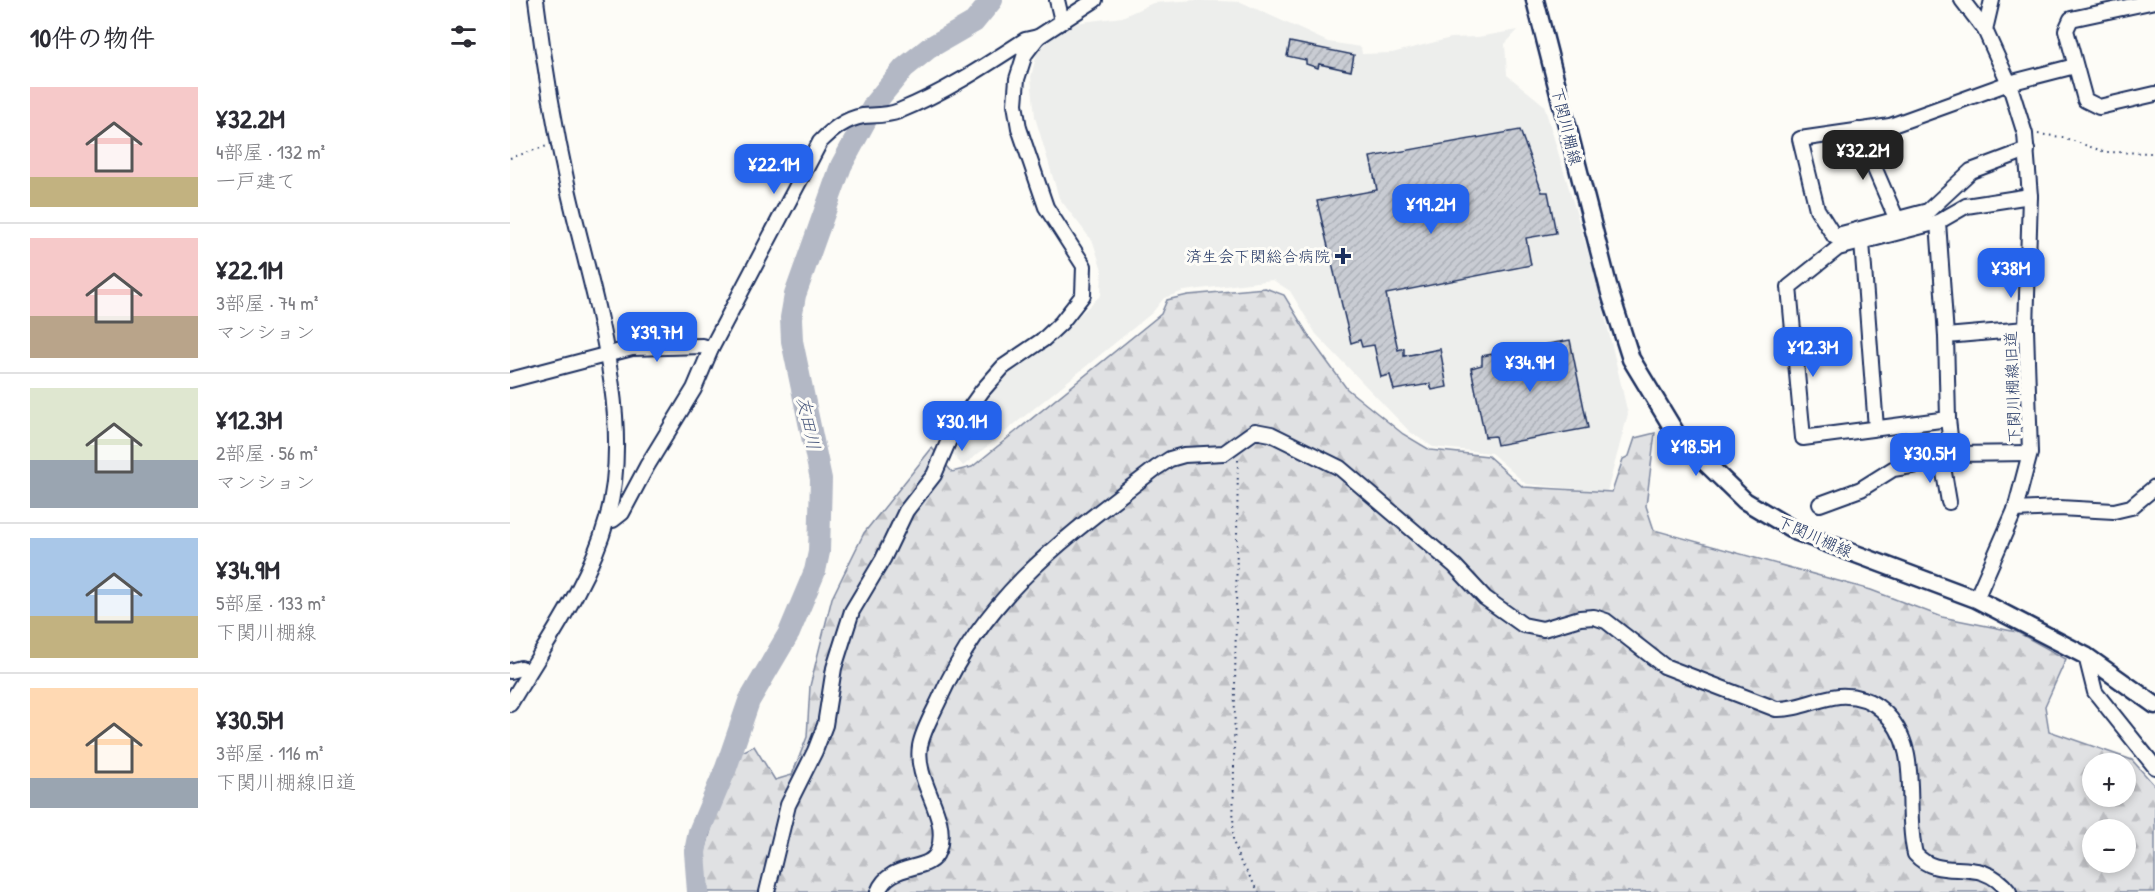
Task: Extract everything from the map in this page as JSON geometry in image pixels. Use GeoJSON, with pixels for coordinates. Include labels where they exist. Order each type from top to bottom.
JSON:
{"type":"FeatureCollection","features":[{"type":"Feature","properties":{"kind":"main road","name":"下関川棚線"},"geometry":{"type":"LineString","coordinates":[[1534,0],[1610,293],[1631,359],[1677,435],[1745,501],[1797,532],[1976,599],[2086,656],[2155,705]]}},
{"type":"Feature","properties":{"kind":"street"},"geometry":{"type":"LineString","coordinates":[[510,704],[581,584],[607,519],[614,488],[617,449],[614,395],[558,143],[536,0]]}},
{"type":"Feature","properties":{"kind":"street"},"geometry":{"type":"LineString","coordinates":[[1057,0],[1062,21]]}},
{"type":"Feature","properties":{"kind":"street"},"geometry":{"type":"LineString","coordinates":[[767,892],[788,805],[815,751],[825,725],[834,668],[852,611],[883,559],[906,511],[938,466],[952,433],[982,391],[1003,367],[1044,339],[1061,323],[1083,294],[1084,266],[1046,207],[1019,128],[1015,104],[1017,79],[1025,54],[1038,37],[1095,0]]}},
{"type":"Feature","properties":{"kind":"street","name":"下関川棚線旧道"},"geometry":{"type":"LineString","coordinates":[[1962,0],[1985,30],[2009,83],[2025,134],[2030,196],[2026,329],[2030,453],[2015,510],[1976,599]]}},
{"type":"Feature","properties":{"kind":"street"},"geometry":{"type":"LineString","coordinates":[[1985,30],[1992,0]]}},
{"type":"Feature","properties":{"kind":"street"},"geometry":{"type":"LineString","coordinates":[[2155,1],[2071,19],[2066,30],[2085,100],[2099,107],[2155,94]]}},
{"type":"Feature","properties":{"kind":"street"},"geometry":{"type":"LineString","coordinates":[[607,519],[613,520],[622,513],[646,466],[694,389],[711,349],[820,142],[833,129],[861,117],[898,111],[945,89],[1025,40],[1038,37]]}},
{"type":"Feature","properties":{"kind":"street"},"geometry":{"type":"LineString","coordinates":[[2026,150],[1971,171],[1928,211],[1834,236],[1817,208],[1800,139],[1890,126],[2009,83],[2075,66]]}},
{"type":"Feature","properties":{"kind":"street"},"geometry":{"type":"LineString","coordinates":[[1858,130],[1897,220]]}},
{"type":"Feature","properties":{"kind":"street"},"geometry":{"type":"LineString","coordinates":[[1948,419],[1803,438],[1789,287],[1838,248],[1938,222],[1966,206],[2030,196]]}},
{"type":"Feature","properties":{"kind":"street"},"geometry":{"type":"LineString","coordinates":[[1938,222],[1946,336],[1949,501]]}},
{"type":"Feature","properties":{"kind":"street"},"geometry":{"type":"LineString","coordinates":[[1862,242],[1876,428]]}},
{"type":"Feature","properties":{"kind":"street"},"geometry":{"type":"LineString","coordinates":[[1946,336],[2026,329]]}},
{"type":"Feature","properties":{"kind":"street"},"geometry":{"type":"LineString","coordinates":[[510,381],[606,353],[632,348],[702,346],[711,349]]}},
{"type":"Feature","properties":{"kind":"street"},"geometry":{"type":"LineString","coordinates":[[878,892],[884,878],[897,870],[924,864],[937,855],[941,840],[939,823],[924,784],[919,762],[920,746],[947,683],[989,614],[1045,554],[1156,468],[1170,459],[1184,455],[1224,453],[1255,431],[1265,431],[1340,468],[1455,566],[1485,598],[1523,626],[1543,629],[1580,618],[1594,617],[1606,621],[1664,666],[1776,709],[1793,710],[1839,696],[1856,697],[1877,706],[1898,726],[1905,740],[1909,757],[1912,842],[1916,854],[1931,867],[1974,869],[1990,874],[2009,892]]}},
{"type":"Feature","properties":{"kind":"street"},"geometry":{"type":"LineString","coordinates":[[1821,504],[1861,489],[1893,469],[1947,457],[2030,453]]}},
{"type":"Feature","properties":{"kind":"street"},"geometry":{"type":"LineString","coordinates":[[2015,510],[2059,508],[2114,511],[2143,501],[2155,488]]}},
{"type":"Feature","properties":{"kind":"street"},"geometry":{"type":"LineString","coordinates":[[2086,656],[2095,692],[2155,766]]}},
{"type":"Feature","properties":{"kind":"street"},"geometry":{"type":"LineString","coordinates":[[510,671],[521,668],[528,673]]}},
{"type":"Feature","properties":{"kind":"path"},"geometry":{"type":"LineString","coordinates":[[2025,134],[2062,137],[2105,152],[2155,153]]}},
{"type":"Feature","properties":{"kind":"path"},"geometry":{"type":"LineString","coordinates":[[510,158],[558,143]]}},
{"type":"Feature","properties":{"kind":"path"},"geometry":{"type":"LineString","coordinates":[[1238,442],[1233,842],[1239,860],[1259,892]]}},
{"type":"Feature","properties":{"kind":"shaded area","name":"済生会下関総合病院"},"geometry":{"type":"Polygon","coordinates":[[[1196,0],[1241,2],[1328,42],[1361,47],[1362,54],[1392,53],[1451,38],[1478,37],[1518,30],[1505,44],[1507,75],[1544,105],[1597,282],[1628,414],[1607,492],[1526,484],[1491,453],[1433,447],[1410,432],[1316,334],[1290,291],[1273,280],[1184,291],[1164,298],[1152,313],[963,466],[950,451],[966,420],[1023,356],[1045,347],[1101,295],[1102,270],[1093,242],[1059,198],[1035,117],[1031,77],[1037,53],[1059,30],[1082,22],[1122,17],[1153,3],[1196,0]]]}},
{"type":"Feature","properties":{"kind":"green space"},"geometry":{"type":"Polygon","coordinates":[[[1265,288],[1284,295],[1310,338],[1347,389],[1403,434],[1430,450],[1488,456],[1523,487],[1612,492],[1623,459],[1629,456],[1635,438],[1655,433],[1646,506],[1654,530],[1871,590],[1942,617],[2017,632],[2066,659],[2045,706],[2049,731],[2112,753],[2082,753],[2082,807],[2136,807],[2136,765],[2155,786],[2155,892],[705,892],[702,862],[713,822],[740,753],[754,746],[775,780],[792,775],[807,737],[810,686],[832,598],[864,533],[932,448],[952,472],[972,467],[1161,314],[1167,300],[1188,295],[1265,288]]]}},
{"type":"Feature","properties":{"kind":"building"},"geometry":{"type":"Polygon","coordinates":[[[1290,42],[1354,55],[1351,71],[1319,64],[1318,68],[1306,64],[1306,60],[1287,56],[1290,42]]]}},
{"type":"Feature","properties":{"kind":"building"},"geometry":{"type":"Polygon","coordinates":[[[1520,130],[1542,192],[1548,192],[1556,233],[1526,238],[1531,265],[1386,294],[1398,350],[1404,348],[1404,356],[1440,349],[1447,387],[1432,390],[1430,384],[1394,390],[1390,375],[1381,377],[1374,345],[1362,347],[1360,340],[1351,343],[1317,201],[1377,190],[1370,157],[1520,130]]]}},
{"type":"Feature","properties":{"kind":"building"},"geometry":{"type":"Polygon","coordinates":[[[1570,340],[1588,428],[1497,445],[1495,436],[1485,437],[1471,368],[1482,365],[1482,356],[1570,340]]]}},
{"type":"Feature","properties":{"kind":"waterway","name":"友田川"},"geometry":{"type":"LineString","coordinates":[[698,892],[695,852],[699,832],[726,768],[749,701],[789,633],[815,571],[819,552],[821,479],[792,341],[791,318],[795,295],[841,166],[875,103],[904,68],[929,48],[974,22],[992,0]]}},
{"type":"Feature","properties":{"kind":"place","name":"済生会下関総合病院"},"geometry":{"type":"Point","coordinates":[1343,256]}}]}
